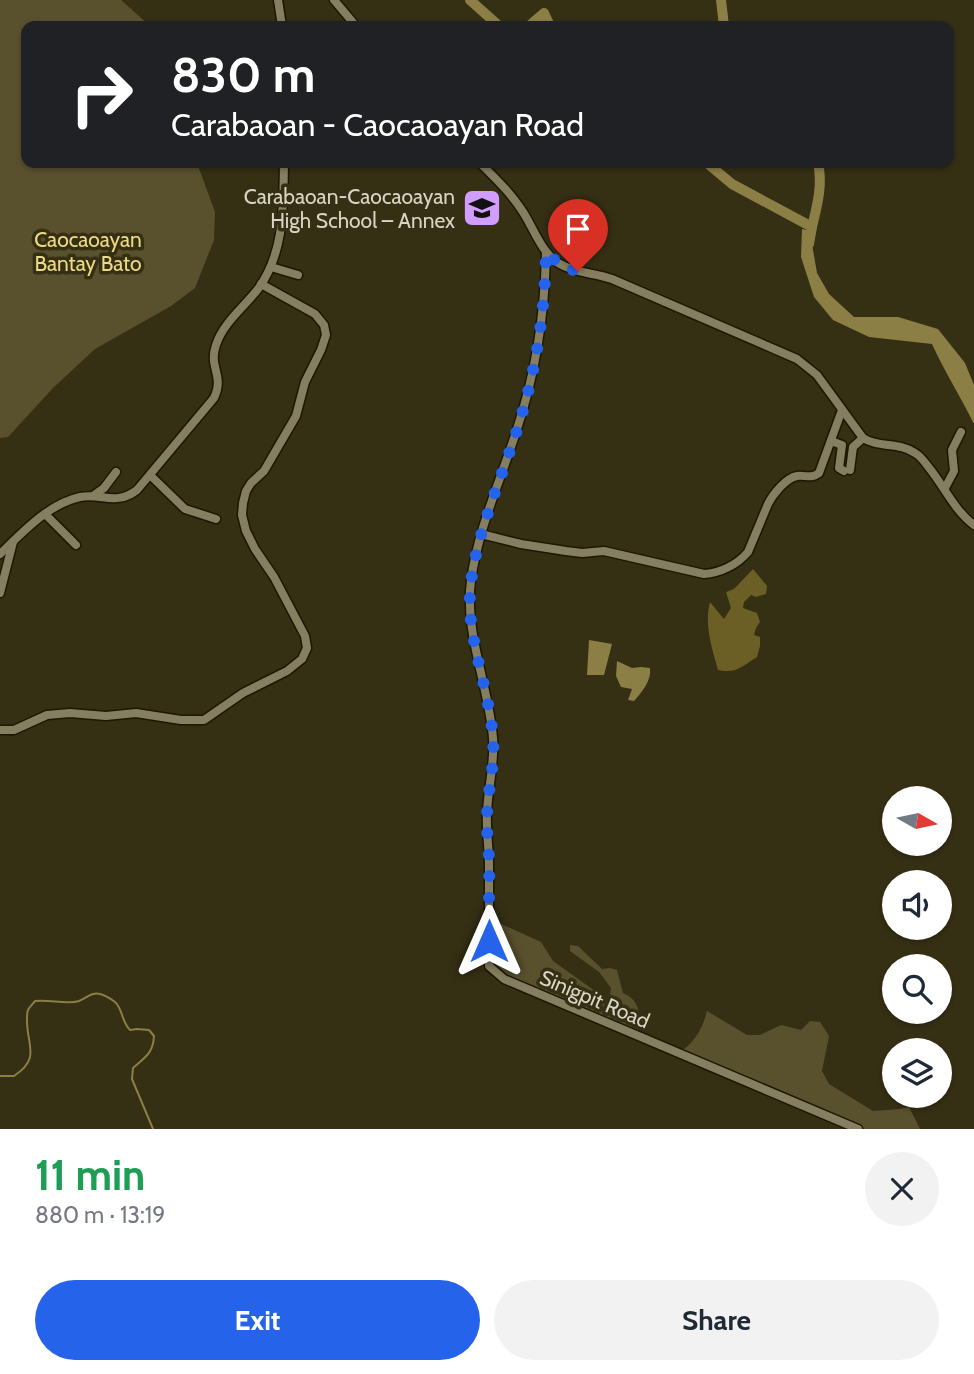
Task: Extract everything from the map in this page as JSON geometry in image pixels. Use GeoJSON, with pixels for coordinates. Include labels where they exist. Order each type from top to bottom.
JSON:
{"type":"FeatureCollection","features":[{"type":"Feature","properties":{"kind":"street"},"geometry":{"type":"LineString","coordinates":[[278,0],[281,21]]}},
{"type":"Feature","properties":{"kind":"street"},"geometry":{"type":"LineString","coordinates":[[334,0],[352,21]]}},
{"type":"Feature","properties":{"kind":"street"},"geometry":{"type":"LineString","coordinates":[[0,554],[36,520],[65,503],[93,496],[112,499],[129,496],[150,475],[214,398],[219,380],[214,366],[215,347],[226,326],[261,284],[276,254],[281,231],[284,168]]}},
{"type":"Feature","properties":{"kind":"street"},"geometry":{"type":"LineString","coordinates":[[485,168],[511,194],[546,252],[556,262],[568,269],[612,279],[797,359],[817,375],[863,438],[915,452],[945,488],[961,514],[974,525]]}},
{"type":"Feature","properties":{"kind":"street","name":"Sinigpit Road"},"geometry":{"type":"LineString","coordinates":[[546,252],[543,313],[533,370],[519,426],[481,534],[471,580],[474,637],[489,705],[493,742],[487,813],[489,966],[504,979],[858,1129]]}},
{"type":"Feature","properties":{"kind":"street"},"geometry":{"type":"LineString","coordinates":[[271,267],[298,275]]}},
{"type":"Feature","properties":{"kind":"street"},"geometry":{"type":"LineString","coordinates":[[0,730],[14,730],[47,715],[70,713],[106,716],[136,713],[181,720],[204,719],[243,694],[287,671],[306,653],[305,636],[274,577],[254,549],[242,515],[246,491],[264,471],[296,416],[305,382],[325,340],[325,330],[322,321],[315,314],[261,284]]}},
{"type":"Feature","properties":{"kind":"street"},"geometry":{"type":"LineString","coordinates":[[481,534],[566,551],[604,551],[704,574],[719,572],[748,552],[771,499],[788,481],[794,476],[813,477],[819,473],[842,410]]}},
{"type":"Feature","properties":{"kind":"street"},"geometry":{"type":"LineString","coordinates":[[945,488],[954,471],[952,450],[961,432]]}},
{"type":"Feature","properties":{"kind":"street"},"geometry":{"type":"LineString","coordinates":[[831,441],[842,445],[839,465],[840,469],[847,470],[853,447],[863,438]]}},
{"type":"Feature","properties":{"kind":"street"},"geometry":{"type":"LineString","coordinates":[[93,496],[104,488],[116,472]]}},
{"type":"Feature","properties":{"kind":"street"},"geometry":{"type":"LineString","coordinates":[[150,475],[185,509],[215,519]]}},
{"type":"Feature","properties":{"kind":"street"},"geometry":{"type":"LineString","coordinates":[[45,514],[76,545]]}},
{"type":"Feature","properties":{"kind":"street"},"geometry":{"type":"LineString","coordinates":[[0,593],[13,542]]}},
{"type":"Feature","properties":{"kind":"green space","name":"Caocaoayan Bantay Bato"},"geometry":{"type":"Polygon","coordinates":[[[0,0],[121,0],[144,21],[21,21],[21,168],[199,168],[215,212],[214,240],[195,288],[171,306],[95,349],[53,388],[8,437],[0,438],[0,0]]]}},
{"type":"Feature","properties":{"kind":"green space"},"geometry":{"type":"Polygon","coordinates":[[[490,919],[541,942],[553,961],[609,1001],[611,988],[599,972],[570,951],[570,945],[578,946],[602,969],[617,970],[623,993],[634,1000],[636,1005],[639,1034],[505,978],[490,965],[490,919]]]}},
{"type":"Feature","properties":{"kind":"green space"},"geometry":{"type":"Polygon","coordinates":[[[707,1011],[747,1035],[760,1035],[781,1025],[801,1030],[810,1021],[820,1022],[829,1036],[822,1071],[829,1084],[873,1111],[910,1108],[920,1129],[865,1129],[678,1053],[689,1045],[707,1011]]]}},
{"type":"Feature","properties":{"kind":"shaded area"},"geometry":{"type":"Polygon","coordinates":[[[802,229],[816,232],[812,244],[817,273],[829,294],[854,317],[898,317],[938,329],[965,363],[974,385],[974,424],[932,344],[869,337],[833,320],[814,297],[801,257],[802,229]]]}},
{"type":"Feature","properties":{"kind":"shaded area"},"geometry":{"type":"Polygon","coordinates":[[[753,569],[767,586],[766,594],[756,597],[751,595],[744,602],[743,608],[757,613],[760,622],[754,635],[760,637],[757,657],[735,670],[718,670],[708,628],[710,602],[724,619],[731,608],[726,592],[734,589],[753,569]]]}},
{"type":"Feature","properties":{"kind":"shaded area"},"geometry":{"type":"Polygon","coordinates":[[[589,640],[612,644],[604,675],[587,675],[589,640]]]}},
{"type":"Feature","properties":{"kind":"shaded area"},"geometry":{"type":"Polygon","coordinates":[[[617,661],[632,668],[650,668],[648,681],[634,701],[628,700],[632,689],[621,687],[616,676],[617,661]]]}},
{"type":"Feature","properties":{"kind":"waterway"},"geometry":{"type":"LineString","coordinates":[[470,0],[493,21]]}},
{"type":"Feature","properties":{"kind":"waterway"},"geometry":{"type":"LineString","coordinates":[[721,0],[723,21]]}},
{"type":"Feature","properties":{"kind":"waterway"},"geometry":{"type":"LineString","coordinates":[[535,21],[544,13],[548,21]]}},
{"type":"Feature","properties":{"kind":"waterway"},"geometry":{"type":"LineString","coordinates":[[713,168],[732,184],[812,227],[809,244]]}},
{"type":"Feature","properties":{"kind":"waterway"},"geometry":{"type":"LineString","coordinates":[[812,227],[820,187],[819,168]]}},
{"type":"Feature","properties":{"kind":"waterway"},"geometry":{"type":"LineString","coordinates":[[0,1076],[14,1076],[30,1057],[27,1012],[35,1001],[74,1002],[94,994],[102,995],[118,1005],[130,1030],[149,1030],[154,1036],[150,1051],[133,1068],[132,1079],[153,1129]]}},
{"type":"Feature","properties":{"kind":"place","name":"Carabaoan-Caocaoayan High School – Annex"},"geometry":{"type":"Point","coordinates":[482,208]}},
{"type":"Feature","properties":{"kind":"route"},"geometry":{"type":"LineString","coordinates":[[489,941],[487,813],[493,742],[489,705],[474,637],[470,607],[471,580],[486,517],[519,426],[533,370],[543,313],[546,252],[556,262],[578,271]]}}]}
